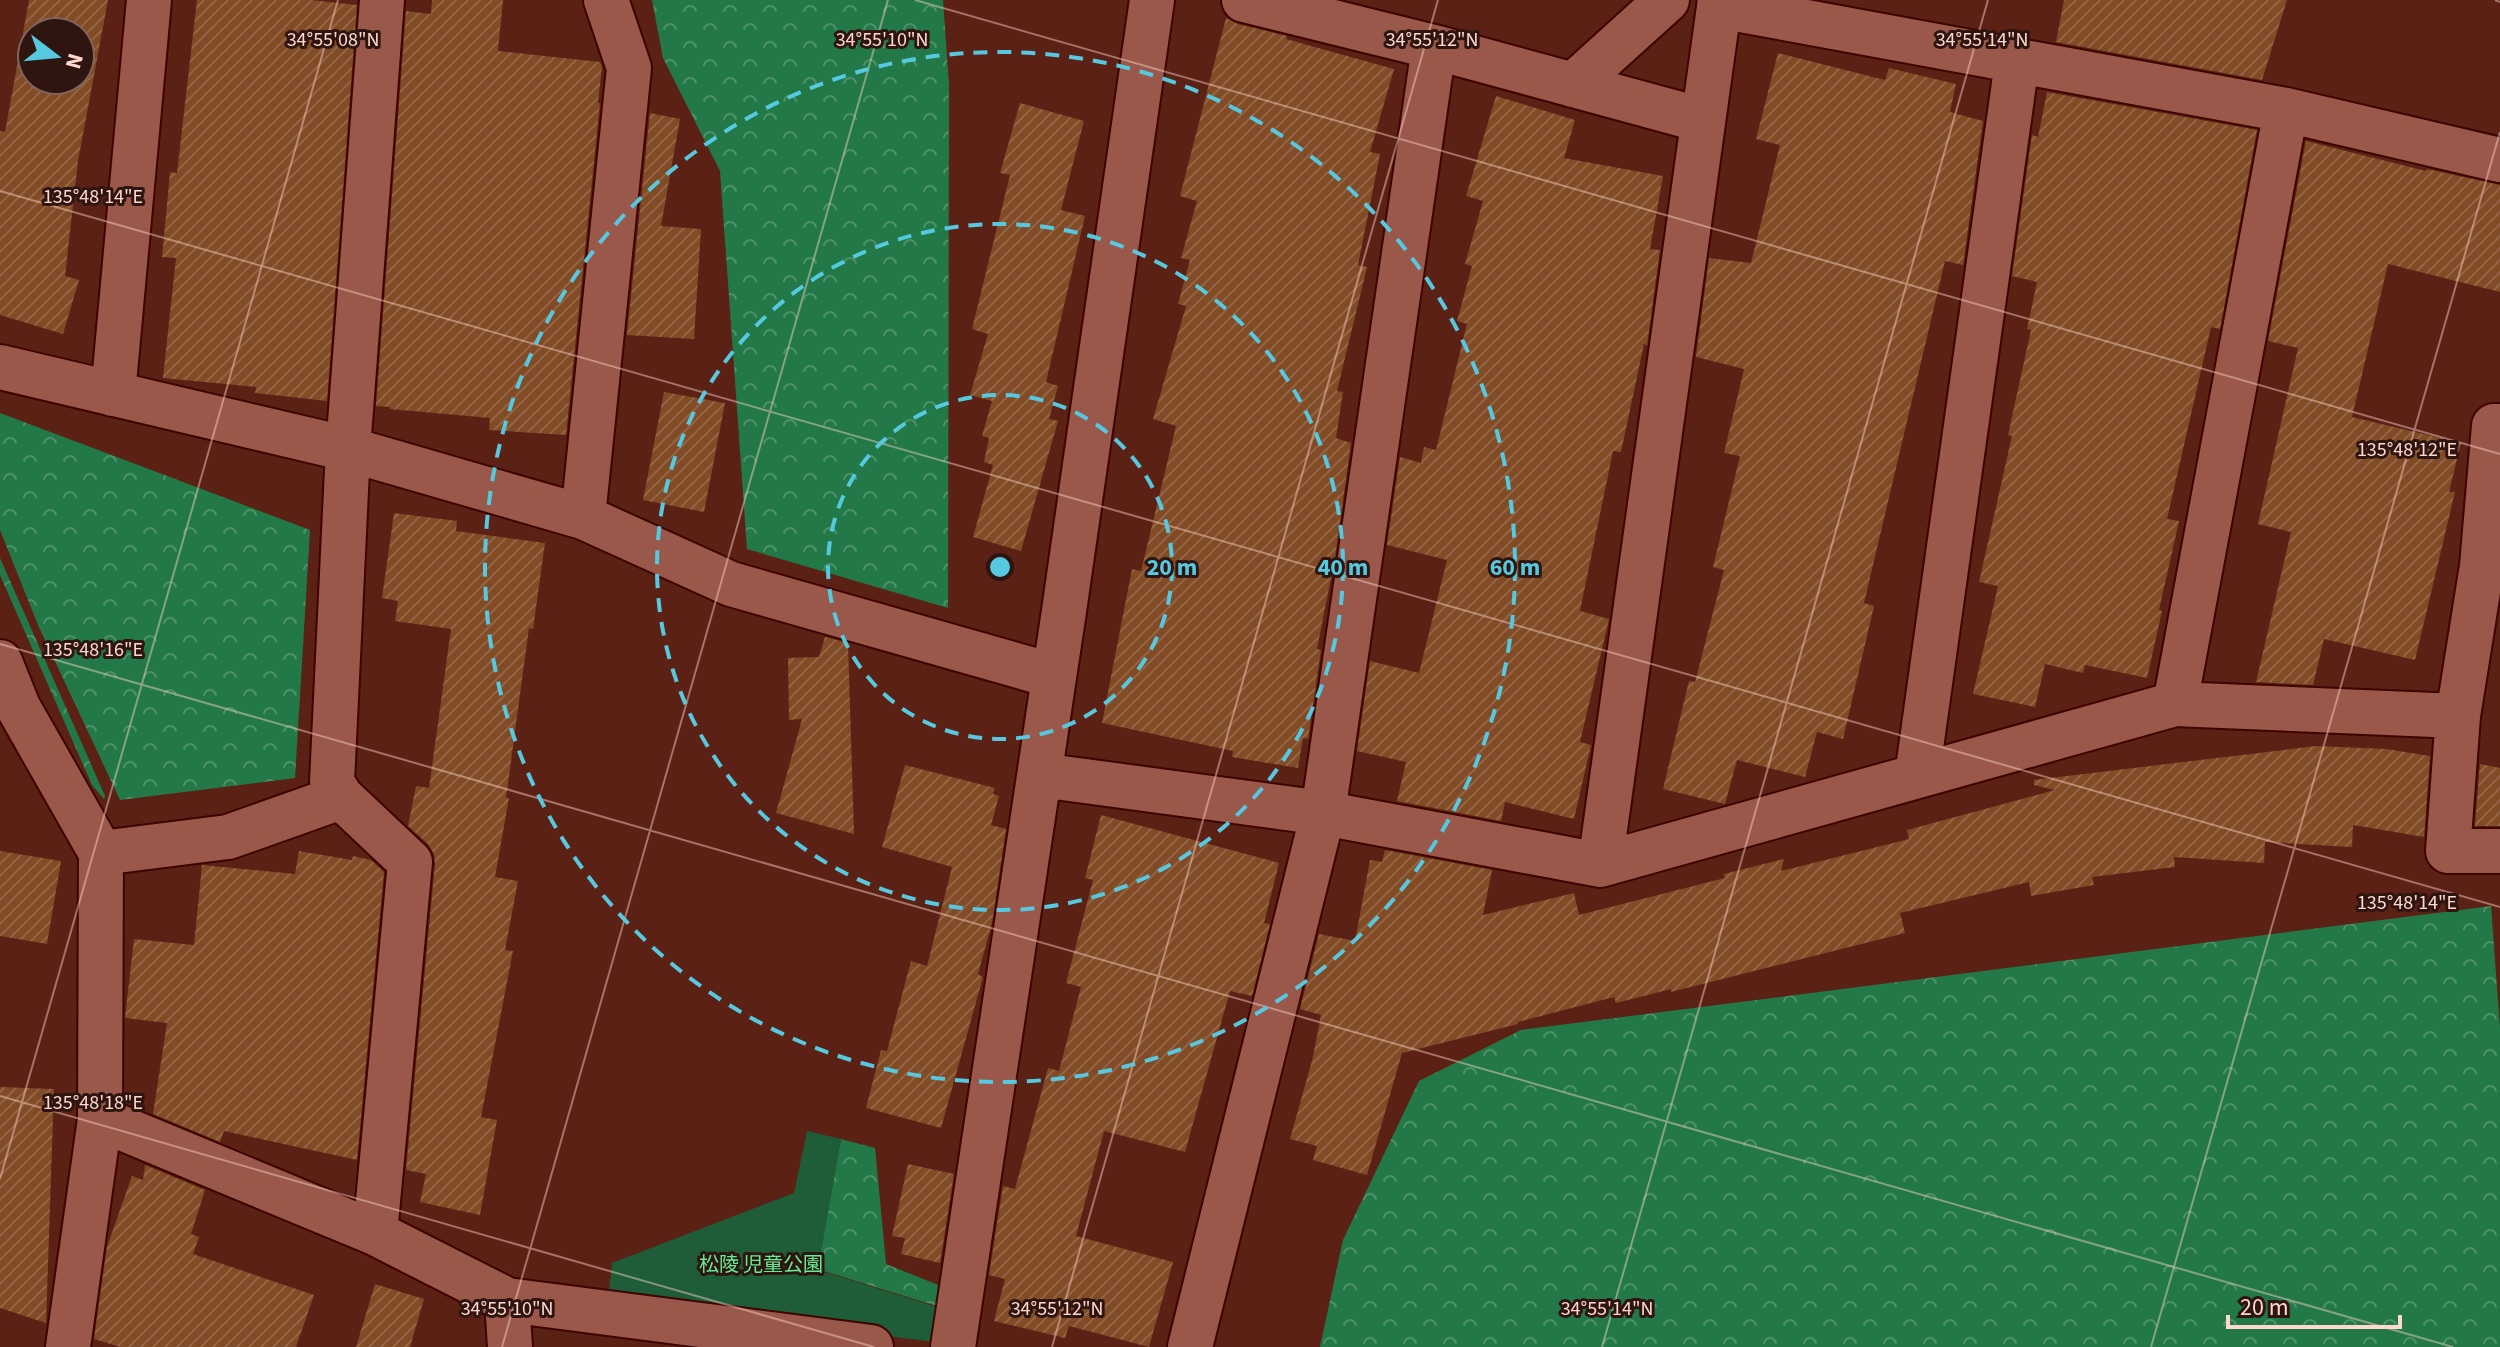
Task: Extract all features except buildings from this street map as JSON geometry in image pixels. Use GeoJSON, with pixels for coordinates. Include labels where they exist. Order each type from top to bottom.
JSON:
{"type":"FeatureCollection","features":[{"type":"Feature","properties":{"kind":"street"},"geometry":{"type":"LineString","coordinates":[[113,394],[149,0]]}},
{"type":"Feature","properties":{"kind":"street"},"geometry":{"type":"LineString","coordinates":[[375,1233],[410,862],[341,797],[332,782],[348,449],[382,0]]}},
{"type":"Feature","properties":{"kind":"street"},"geometry":{"type":"LineString","coordinates":[[583,517],[629,68],[606,0]]}},
{"type":"Feature","properties":{"kind":"street"},"geometry":{"type":"LineString","coordinates":[[953,1347],[1040,775],[1152,0]]}},
{"type":"Feature","properties":{"kind":"street"},"geometry":{"type":"LineString","coordinates":[[1244,0],[1434,47],[1702,120]]}},
{"type":"Feature","properties":{"kind":"street"},"geometry":{"type":"LineString","coordinates":[[1573,85],[1667,0]]}},
{"type":"Feature","properties":{"kind":"street"},"geometry":{"type":"LineString","coordinates":[[1600,865],[1720,3],[2017,62],[2286,110],[2500,160]]}},
{"type":"Feature","properties":{"kind":"street"},"geometry":{"type":"LineString","coordinates":[[1190,1347],[1323,813],[1434,47]]}},
{"type":"Feature","properties":{"kind":"street"},"geometry":{"type":"LineString","coordinates":[[1917,776],[2017,62]]}},
{"type":"Feature","properties":{"kind":"street"},"geometry":{"type":"LineString","coordinates":[[2175,704],[2286,110]]}},
{"type":"Feature","properties":{"kind":"street"},"geometry":{"type":"LineString","coordinates":[[0,367],[348,449],[583,517],[731,584],[1054,676]]}},
{"type":"Feature","properties":{"kind":"street"},"geometry":{"type":"LineString","coordinates":[[2500,426],[2494,426],[2491,568],[2458,716],[2448,851],[2500,851]]}},
{"type":"Feature","properties":{"kind":"street"},"geometry":{"type":"LineString","coordinates":[[0,662],[18,707],[101,853],[100,1119],[68,1347]]}},
{"type":"Feature","properties":{"kind":"street"},"geometry":{"type":"LineString","coordinates":[[1040,775],[1323,813],[1600,865],[2175,704],[2458,716]]}},
{"type":"Feature","properties":{"kind":"street"},"geometry":{"type":"LineString","coordinates":[[101,853],[228,837],[341,797]]}},
{"type":"Feature","properties":{"kind":"street"},"geometry":{"type":"LineString","coordinates":[[100,1119],[375,1233],[507,1300],[871,1347]]}},
{"type":"Feature","properties":{"kind":"street"},"geometry":{"type":"LineString","coordinates":[[507,1300],[510,1347]]}},
{"type":"Feature","properties":{"kind":"green space"},"geometry":{"type":"Polygon","coordinates":[[[652,0],[943,0],[949,85],[948,608],[747,549],[720,171],[663,58],[652,0]]]}},
{"type":"Feature","properties":{"kind":"green space"},"geometry":{"type":"Polygon","coordinates":[[[0,413],[310,530],[295,778],[120,800],[38,625],[0,530],[0,413]]]}},
{"type":"Feature","properties":{"kind":"green space"},"geometry":{"type":"Polygon","coordinates":[[[0,558],[104,799],[92,785],[0,575],[0,558]]]}},
{"type":"Feature","properties":{"kind":"green space"},"geometry":{"type":"Polygon","coordinates":[[[2491,906],[2500,1028],[2500,1347],[1320,1347],[1343,1240],[1419,1081],[1521,1030],[2491,906]]]}},
{"type":"Feature","properties":{"kind":"green space","name":"松陵 児童公園"},"geometry":{"type":"Polygon","coordinates":[[[807,1131],[841,1139],[818,1270],[940,1308],[935,1342],[608,1301],[612,1263],[794,1193],[807,1131]]]}},
{"type":"Feature","properties":{"kind":"green space"},"geometry":{"type":"Polygon","coordinates":[[[841,1139],[875,1148],[886,1264],[943,1287],[940,1307],[817,1269],[841,1139]]]}}]}
